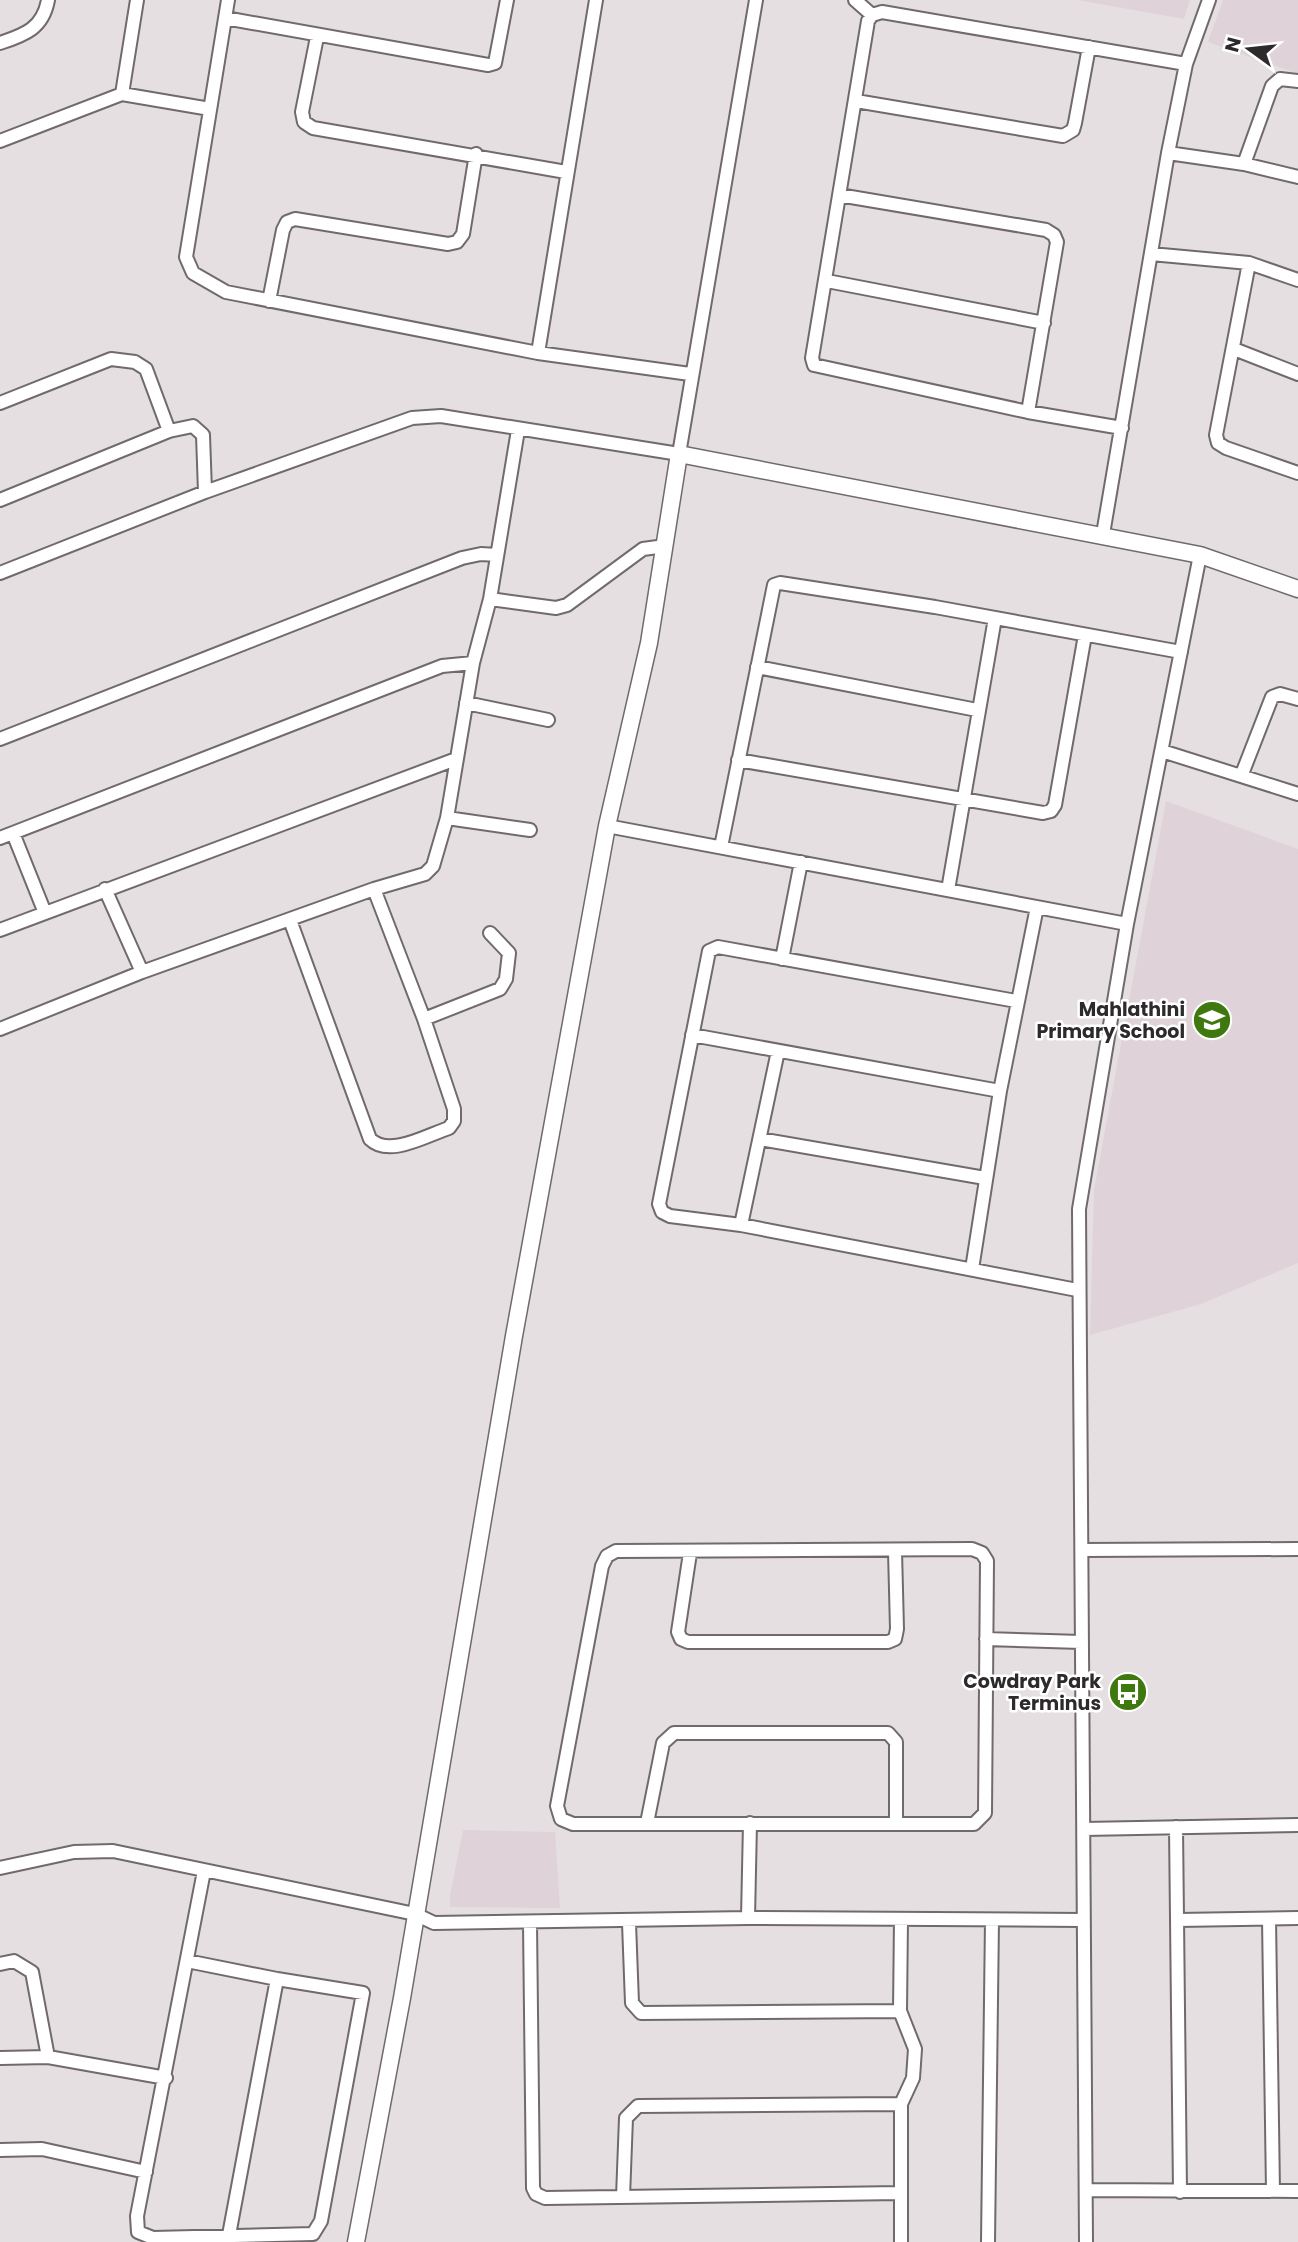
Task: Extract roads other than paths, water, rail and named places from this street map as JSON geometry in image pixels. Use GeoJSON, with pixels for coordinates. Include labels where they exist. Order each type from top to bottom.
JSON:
{"type":"FeatureCollection","features":[{"type":"Feature","properties":{"kind":"street"},"geometry":{"type":"LineString","coordinates":[[0,43],[23,36],[38,26],[48,0]]}},
{"type":"Feature","properties":{"kind":"street"},"geometry":{"type":"LineString","coordinates":[[122,94],[137,0]]}},
{"type":"Feature","properties":{"kind":"street"},"geometry":{"type":"LineString","coordinates":[[228,0],[186,257],[193,273],[226,292],[269,301],[538,353],[690,374]]}},
{"type":"Feature","properties":{"kind":"street"},"geometry":{"type":"LineString","coordinates":[[225,18],[317,37],[488,65],[495,63],[499,54],[507,0]]}},
{"type":"Feature","properties":{"kind":"street"},"geometry":{"type":"LineString","coordinates":[[538,353],[596,0]]}},
{"type":"Feature","properties":{"kind":"street"},"geometry":{"type":"LineString","coordinates":[[356,2242],[519,1309],[607,826],[649,643],[690,374],[755,0]]}},
{"type":"Feature","properties":{"kind":"street"},"geometry":{"type":"LineString","coordinates":[[855,0],[872,15]]}},
{"type":"Feature","properties":{"kind":"street"},"geometry":{"type":"LineString","coordinates":[[1103,534],[1168,153],[1186,64],[1209,0]]}},
{"type":"Feature","properties":{"kind":"street"},"geometry":{"type":"LineString","coordinates":[[872,15],[882,12],[1186,64]]}},
{"type":"Feature","properties":{"kind":"street"},"geometry":{"type":"LineString","coordinates":[[872,15],[839,195],[827,281],[812,358],[814,365],[820,369],[1028,412],[1122,428]]}},
{"type":"Feature","properties":{"kind":"street"},"geometry":{"type":"LineString","coordinates":[[317,37],[302,112],[304,122],[313,128],[476,154],[566,172]]}},
{"type":"Feature","properties":{"kind":"street"},"geometry":{"type":"LineString","coordinates":[[856,101],[1063,136],[1073,130],[1075,123],[1088,47]]}},
{"type":"Feature","properties":{"kind":"street"},"geometry":{"type":"LineString","coordinates":[[1244,164],[1272,86],[1280,79],[1298,81]]}},
{"type":"Feature","properties":{"kind":"street"},"geometry":{"type":"LineString","coordinates":[[0,141],[122,94],[210,109]]}},
{"type":"Feature","properties":{"kind":"street"},"geometry":{"type":"LineString","coordinates":[[1168,153],[1244,164],[1298,177]]}},
{"type":"Feature","properties":{"kind":"street"},"geometry":{"type":"LineString","coordinates":[[269,301],[283,230],[287,222],[295,219],[448,244],[457,242],[463,234],[476,154]]}},
{"type":"Feature","properties":{"kind":"street"},"geometry":{"type":"LineString","coordinates":[[839,195],[1046,230],[1054,234],[1057,242],[1028,412]]}},
{"type":"Feature","properties":{"kind":"street"},"geometry":{"type":"LineString","coordinates":[[1151,254],[1249,263],[1298,280]]}},
{"type":"Feature","properties":{"kind":"street"},"geometry":{"type":"LineString","coordinates":[[1249,263],[1216,435],[1218,443],[1298,473]]}},
{"type":"Feature","properties":{"kind":"street"},"geometry":{"type":"LineString","coordinates":[[827,281],[1044,323]]}},
{"type":"Feature","properties":{"kind":"street"},"geometry":{"type":"LineString","coordinates":[[1234,349],[1298,374]]}},
{"type":"Feature","properties":{"kind":"street"},"geometry":{"type":"LineString","coordinates":[[0,403],[111,359],[122,358],[146,369],[169,431]]}},
{"type":"Feature","properties":{"kind":"street"},"geometry":{"type":"LineString","coordinates":[[0,573],[205,492],[412,418],[441,416],[679,454],[1103,534],[1200,555],[1298,589]]}},
{"type":"Feature","properties":{"kind":"street"},"geometry":{"type":"LineString","coordinates":[[0,500],[169,431],[193,426],[203,435],[205,492]]}},
{"type":"Feature","properties":{"kind":"street"},"geometry":{"type":"LineString","coordinates":[[0,1029],[142,972],[374,889],[425,874],[433,866],[447,818],[473,663],[490,599],[518,429]]}},
{"type":"Feature","properties":{"kind":"street"},"geometry":{"type":"LineString","coordinates":[[490,599],[556,608],[567,605],[643,549],[665,546]]}},
{"type":"Feature","properties":{"kind":"street"},"geometry":{"type":"LineString","coordinates":[[0,739],[462,558],[481,554],[498,555]]}},
{"type":"Feature","properties":{"kind":"street"},"geometry":{"type":"LineString","coordinates":[[1086,2242],[1082,1549],[1077,1290],[1080,1189],[1127,924],[1200,555]]}},
{"type":"Feature","properties":{"kind":"street"},"geometry":{"type":"LineString","coordinates":[[720,847],[770,592],[774,585],[780,583],[995,618],[1181,652]]}},
{"type":"Feature","properties":{"kind":"street"},"geometry":{"type":"LineString","coordinates":[[948,890],[995,618]]}},
{"type":"Feature","properties":{"kind":"street"},"geometry":{"type":"LineString","coordinates":[[737,760],[1043,813],[1051,811],[1055,805],[1084,635]]}},
{"type":"Feature","properties":{"kind":"street"},"geometry":{"type":"LineString","coordinates":[[45,913],[6,836],[442,666],[473,663]]}},
{"type":"Feature","properties":{"kind":"street"},"geometry":{"type":"LineString","coordinates":[[757,667],[977,710]]}},
{"type":"Feature","properties":{"kind":"street"},"geometry":{"type":"LineString","coordinates":[[1242,774],[1272,697],[1280,694],[1298,699]]}},
{"type":"Feature","properties":{"kind":"street"},"geometry":{"type":"LineString","coordinates":[[466,703],[548,720]]}},
{"type":"Feature","properties":{"kind":"street"},"geometry":{"type":"LineString","coordinates":[[1162,751],[1242,774],[1298,794]]}},
{"type":"Feature","properties":{"kind":"street"},"geometry":{"type":"LineString","coordinates":[[0,930],[456,759]]}},
{"type":"Feature","properties":{"kind":"street"},"geometry":{"type":"LineString","coordinates":[[447,818],[530,830]]}},
{"type":"Feature","properties":{"kind":"street"},"geometry":{"type":"LineString","coordinates":[[607,826],[1127,924]]}},
{"type":"Feature","properties":{"kind":"street"},"geometry":{"type":"LineString","coordinates":[[782,959],[800,862]]}},
{"type":"Feature","properties":{"kind":"street"},"geometry":{"type":"LineString","coordinates":[[290,920],[370,1139],[377,1146],[388,1148],[449,1128],[454,1121],[454,1109],[424,1019],[374,889]]}},
{"type":"Feature","properties":{"kind":"street"},"geometry":{"type":"LineString","coordinates":[[105,890],[142,972]]}},
{"type":"Feature","properties":{"kind":"street"},"geometry":{"type":"LineString","coordinates":[[972,1269],[1016,1001],[1037,907]]}},
{"type":"Feature","properties":{"kind":"street"},"geometry":{"type":"LineString","coordinates":[[424,1019],[500,989],[506,979],[509,953],[490,933]]}},
{"type":"Feature","properties":{"kind":"street"},"geometry":{"type":"LineString","coordinates":[[1016,1001],[718,947],[709,951],[659,1205],[662,1212],[670,1216],[741,1225],[1077,1290]]}},
{"type":"Feature","properties":{"kind":"street"},"geometry":{"type":"LineString","coordinates":[[692,1035],[1000,1091]]}},
{"type":"Feature","properties":{"kind":"street"},"geometry":{"type":"LineString","coordinates":[[741,1225],[778,1051]]}},
{"type":"Feature","properties":{"kind":"street"},"geometry":{"type":"LineString","coordinates":[[761,1139],[985,1178]]}},
{"type":"Feature","properties":{"kind":"street"},"geometry":{"type":"LineString","coordinates":[[972,1549],[982,1553],[987,1561],[985,1814],[974,1824],[567,1823],[561,1819],[557,1806],[602,1566],[607,1556],[616,1551],[895,1551],[972,1549]]}},
{"type":"Feature","properties":{"kind":"street"},"geometry":{"type":"LineString","coordinates":[[1082,1549],[1298,1549]]}},
{"type":"Feature","properties":{"kind":"street"},"geometry":{"type":"LineString","coordinates":[[690,1553],[678,1632],[681,1639],[688,1642],[888,1642],[895,1639],[897,1629],[895,1551]]}},
{"type":"Feature","properties":{"kind":"street"},"geometry":{"type":"LineString","coordinates":[[986,1639],[1081,1642]]}},
{"type":"Feature","properties":{"kind":"street"},"geometry":{"type":"LineString","coordinates":[[647,1823],[663,1743],[668,1735],[874,1732],[888,1732],[896,1742],[896,1822]]}},
{"type":"Feature","properties":{"kind":"street"},"geometry":{"type":"LineString","coordinates":[[748,1918],[750,1823]]}},
{"type":"Feature","properties":{"kind":"street"},"geometry":{"type":"LineString","coordinates":[[1084,1829],[1298,1825]]}},
{"type":"Feature","properties":{"kind":"street"},"geometry":{"type":"LineString","coordinates":[[1176,1827],[1180,2192]]}},
{"type":"Feature","properties":{"kind":"street"},"geometry":{"type":"LineString","coordinates":[[0,1868],[96,1850],[415,1914],[434,1923],[629,1923],[748,1918],[1083,1920]]}},
{"type":"Feature","properties":{"kind":"street"},"geometry":{"type":"LineString","coordinates":[[187,1961],[363,1993],[321,2221],[316,2231],[310,2235],[143,2236],[136,2225],[204,1871]]}},
{"type":"Feature","properties":{"kind":"street"},"geometry":{"type":"LineString","coordinates":[[1178,1920],[1298,1918]]}},
{"type":"Feature","properties":{"kind":"street"},"geometry":{"type":"LineString","coordinates":[[901,1919],[900,2011],[915,2049],[913,2078],[901,2104],[901,2242]]}},
{"type":"Feature","properties":{"kind":"street"},"geometry":{"type":"LineString","coordinates":[[1269,1919],[1273,2191]]}},
{"type":"Feature","properties":{"kind":"street"},"geometry":{"type":"LineString","coordinates":[[988,2242],[992,1920]]}},
{"type":"Feature","properties":{"kind":"street"},"geometry":{"type":"LineString","coordinates":[[530,1923],[533,2188],[536,2194],[545,2198],[900,2193]]}},
{"type":"Feature","properties":{"kind":"street"},"geometry":{"type":"LineString","coordinates":[[629,1923],[632,2003],[641,2013],[900,2011]]}},
{"type":"Feature","properties":{"kind":"street"},"geometry":{"type":"LineString","coordinates":[[0,1964],[14,1961],[32,1972],[48,2057]]}},
{"type":"Feature","properties":{"kind":"street"},"geometry":{"type":"LineString","coordinates":[[229,2235],[277,1979]]}},
{"type":"Feature","properties":{"kind":"street"},"geometry":{"type":"LineString","coordinates":[[0,2058],[48,2057],[166,2078]]}},
{"type":"Feature","properties":{"kind":"street"},"geometry":{"type":"LineString","coordinates":[[622,2197],[626,2118],[638,2106],[901,2104]]}},
{"type":"Feature","properties":{"kind":"street"},"geometry":{"type":"LineString","coordinates":[[0,2150],[42,2149],[146,2172]]}},
{"type":"Feature","properties":{"kind":"street"},"geometry":{"type":"LineString","coordinates":[[1086,2190],[1298,2190]]}},
{"type":"Feature","properties":{"kind":"place","name":"Mahlathini Primary School"},"geometry":{"type":"Point","coordinates":[1212,1020]}},
{"type":"Feature","properties":{"kind":"place","name":"Cowdray Park Terminus"},"geometry":{"type":"Point","coordinates":[1128,1692]}}]}
